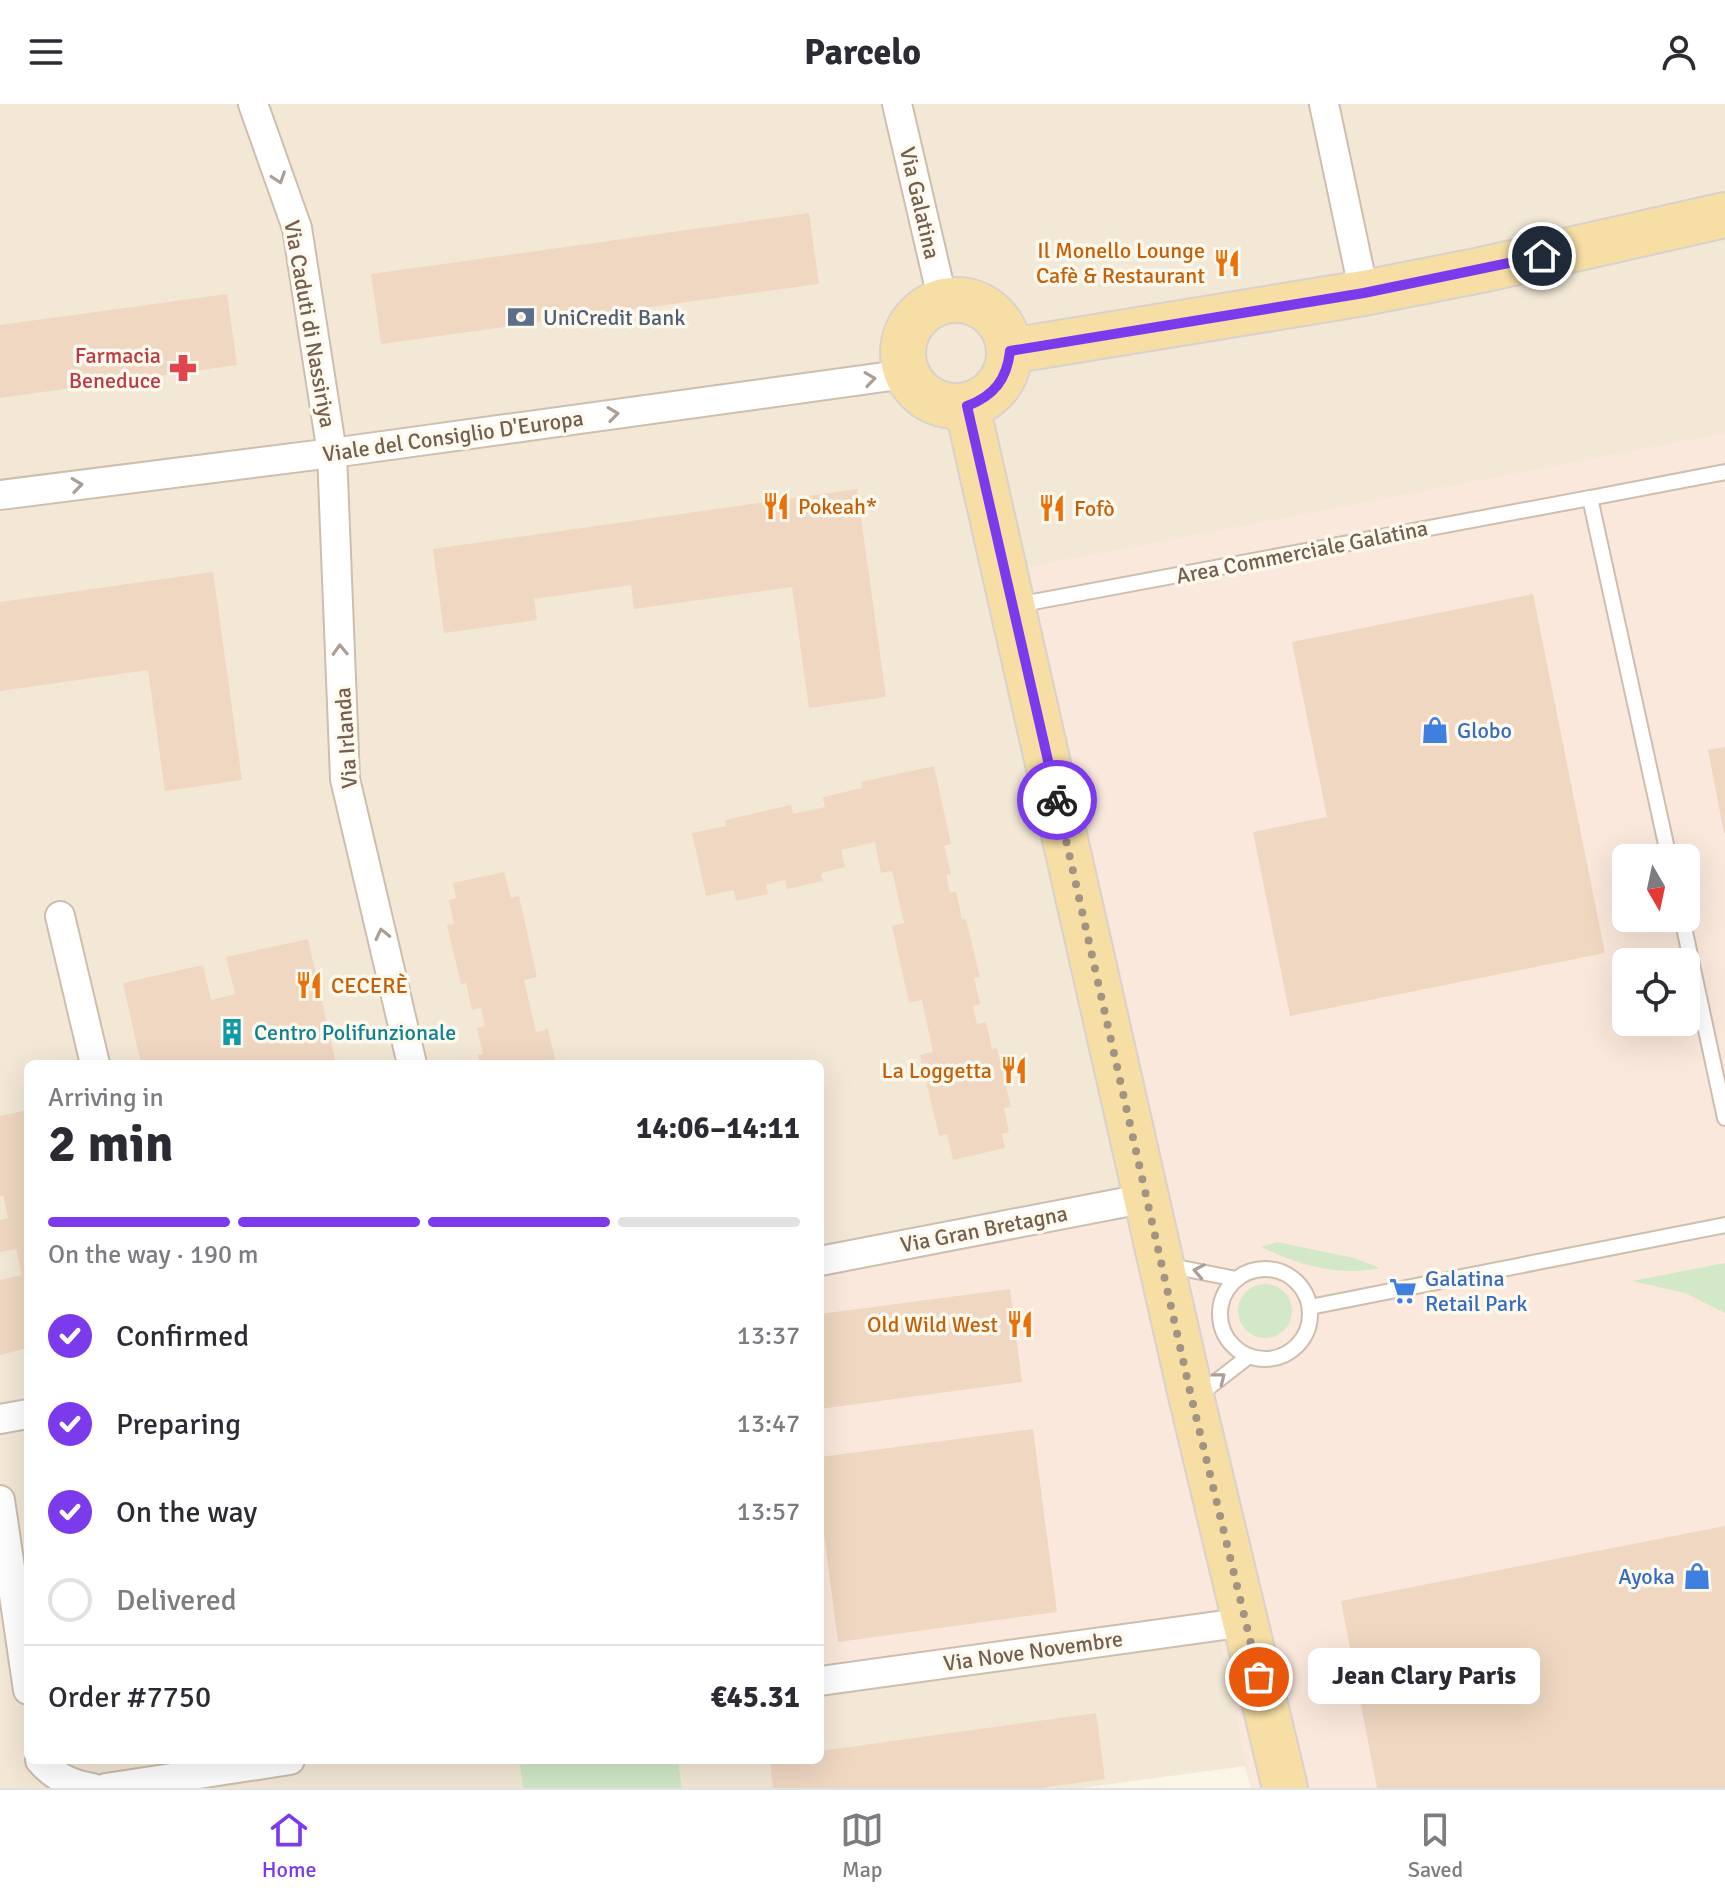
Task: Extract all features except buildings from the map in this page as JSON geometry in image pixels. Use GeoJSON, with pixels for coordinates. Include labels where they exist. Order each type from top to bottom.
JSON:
{"type":"FeatureCollection","features":[{"type":"Feature","properties":{"kind":"main road"},"geometry":{"type":"LineString","coordinates":[[1010,351],[1364,293],[1725,215]]}},
{"type":"Feature","properties":{"kind":"main road"},"geometry":{"type":"LineString","coordinates":[[967,301],[988,311],[1007,335],[1010,351],[1003,380],[994,392],[967,406],[949,406],[931,400],[916,389],[906,374],[904,347],[913,321],[926,309],[943,302],[967,301]]}},
{"type":"Feature","properties":{"kind":"main road"},"geometry":{"type":"LineString","coordinates":[[967,406],[1192,1400],[1285,1788]]}},
{"type":"Feature","properties":{"kind":"street","name":"Via Caduti di Nassiriya"},"geometry":{"type":"LineString","coordinates":[[253,104],[297,228],[332,453]]}},
{"type":"Feature","properties":{"kind":"street","name":"Via Galatina"},"geometry":{"type":"LineString","coordinates":[[897,104],[943,302]]}},
{"type":"Feature","properties":{"kind":"street"},"geometry":{"type":"LineString","coordinates":[[1324,104],[1364,293]]}},
{"type":"Feature","properties":{"kind":"street","name":"Viale del Consiglio D'Europa"},"geometry":{"type":"LineString","coordinates":[[0,495],[906,374]]}},
{"type":"Feature","properties":{"kind":"street","name":"Via Irlanda"},"geometry":{"type":"LineString","coordinates":[[332,453],[345,779],[411,1060]]}},
{"type":"Feature","properties":{"kind":"street"},"geometry":{"type":"LineString","coordinates":[[60,916],[94,1060]]}},
{"type":"Feature","properties":{"kind":"street","name":"Via Gran Bretagna"},"geometry":{"type":"LineString","coordinates":[[824,1260],[1147,1198]]}},
{"type":"Feature","properties":{"kind":"street"},"geometry":{"type":"LineString","coordinates":[[0,1419],[24,1415]]}},
{"type":"Feature","properties":{"kind":"street"},"geometry":{"type":"LineString","coordinates":[[0,1500],[24,1663]]}},
{"type":"Feature","properties":{"kind":"street","name":"Via Nove Novembre"},"geometry":{"type":"LineString","coordinates":[[824,1680],[1246,1622]]}},
{"type":"Feature","properties":{"kind":"street"},"geometry":{"type":"LineString","coordinates":[[43,1764],[51,1774],[76,1786],[93,1788]]}},
{"type":"Feature","properties":{"kind":"street"},"geometry":{"type":"LineString","coordinates":[[106,1788],[264,1764]]}},
{"type":"Feature","properties":{"kind":"lane","name":"Area Commerciale Galatina"},"geometry":{"type":"LineString","coordinates":[[1013,606],[1725,472]]}},
{"type":"Feature","properties":{"kind":"lane"},"geometry":{"type":"LineString","coordinates":[[1590,498],[1666,844]]}},
{"type":"Feature","properties":{"kind":"lane"},"geometry":{"type":"LineString","coordinates":[[1685,932],[1725,1118]]}},
{"type":"Feature","properties":{"kind":"lane"},"geometry":{"type":"LineString","coordinates":[[1310,1307],[1725,1225]]}},
{"type":"Feature","properties":{"kind":"lane"},"geometry":{"type":"LineString","coordinates":[[1162,1264],[1236,1279]]}},
{"type":"Feature","properties":{"kind":"lane"},"geometry":{"type":"LineString","coordinates":[[1266,1269],[1281,1272],[1295,1280],[1305,1292],[1310,1307],[1310,1323],[1304,1337],[1294,1349],[1280,1357],[1264,1359],[1249,1356],[1228,1340],[1222,1328],[1221,1301],[1236,1279],[1250,1271],[1266,1269]]}},
{"type":"Feature","properties":{"kind":"lane"},"geometry":{"type":"LineString","coordinates":[[1192,1400],[1249,1356]]}},
{"type":"Feature","properties":{"kind":"shaded area"},"geometry":{"type":"Polygon","coordinates":[[[0,104],[1725,104],[1725,1788],[1251,1788],[1245,1766],[1081,1788],[682,1788],[679,1764],[824,1764],[824,1060],[24,1060],[24,1764],[520,1764],[523,1788],[0,1788],[0,104]]]}},
{"type":"Feature","properties":{"kind":"shaded area"},"geometry":{"type":"Polygon","coordinates":[[[1725,433],[1725,1788],[1251,1788],[1217,1626],[826,1680],[824,1260],[1147,1198],[1022,568],[1725,433]]]}},
{"type":"Feature","properties":{"kind":"green space"},"geometry":{"type":"Polygon","coordinates":[[[1277,1242],[1354,1258],[1380,1268],[1349,1271],[1319,1268],[1261,1247],[1277,1242]]]}},
{"type":"Feature","properties":{"kind":"green space"},"geometry":{"type":"Polygon","coordinates":[[[1725,1263],[1725,1313],[1685,1293],[1632,1281],[1725,1263]]]}},
{"type":"Feature","properties":{"kind":"green space"},"geometry":{"type":"Polygon","coordinates":[[[1265,1284],[1284,1292],[1292,1311],[1284,1330],[1265,1338],[1246,1330],[1238,1311],[1246,1292],[1265,1284]]]}},
{"type":"Feature","properties":{"kind":"green space"},"geometry":{"type":"Polygon","coordinates":[[[520,1764],[679,1764],[682,1788],[523,1788],[520,1764]]]}},
{"type":"Feature","properties":{"kind":"way so far"},"geometry":{"type":"LineString","coordinates":[[1057,800],[1192,1400],[1259,1677]]}},
{"type":"Feature","properties":{"kind":"place","name":"Il Monello Lounge Cafè & Restaurant"},"geometry":{"type":"Point","coordinates":[1227,263]}},
{"type":"Feature","properties":{"kind":"place","name":"UniCredit Bank"},"geometry":{"type":"Point","coordinates":[521,317]}},
{"type":"Feature","properties":{"kind":"place","name":"Farmacia Beneduce"},"geometry":{"type":"Point","coordinates":[183,368]}},
{"type":"Feature","properties":{"kind":"place","name":"Pokeah*"},"geometry":{"type":"Point","coordinates":[776,506]}},
{"type":"Feature","properties":{"kind":"place","name":"Fofò"},"geometry":{"type":"Point","coordinates":[1052,508]}},
{"type":"Feature","properties":{"kind":"place","name":"Globo"},"geometry":{"type":"Point","coordinates":[1435,730]}},
{"type":"Feature","properties":{"kind":"place","name":"CECERÈ"},"geometry":{"type":"Point","coordinates":[309,985]}},
{"type":"Feature","properties":{"kind":"place","name":"Centro Polifunzionale"},"geometry":{"type":"Point","coordinates":[232,1032]}},
{"type":"Feature","properties":{"kind":"place","name":"La Loggetta"},"geometry":{"type":"Point","coordinates":[1014,1070]}},
{"type":"Feature","properties":{"kind":"place","name":"Galatina Retail Park"},"geometry":{"type":"Point","coordinates":[1403,1291]}},
{"type":"Feature","properties":{"kind":"place","name":"Old Wild West"},"geometry":{"type":"Point","coordinates":[1020,1324]}},
{"type":"Feature","properties":{"kind":"place","name":"Ayoka"},"geometry":{"type":"Point","coordinates":[1697,1576]}},
{"type":"Feature","properties":{"kind":"place","name":"Jean Clary Paris"},"geometry":{"type":"Point","coordinates":[1259,1677]}},
{"type":"Feature","properties":{"kind":"route"},"geometry":{"type":"LineString","coordinates":[[1057,800],[967,406],[994,392],[1003,380],[1010,351],[1364,293],[1542,256]]}}]}
